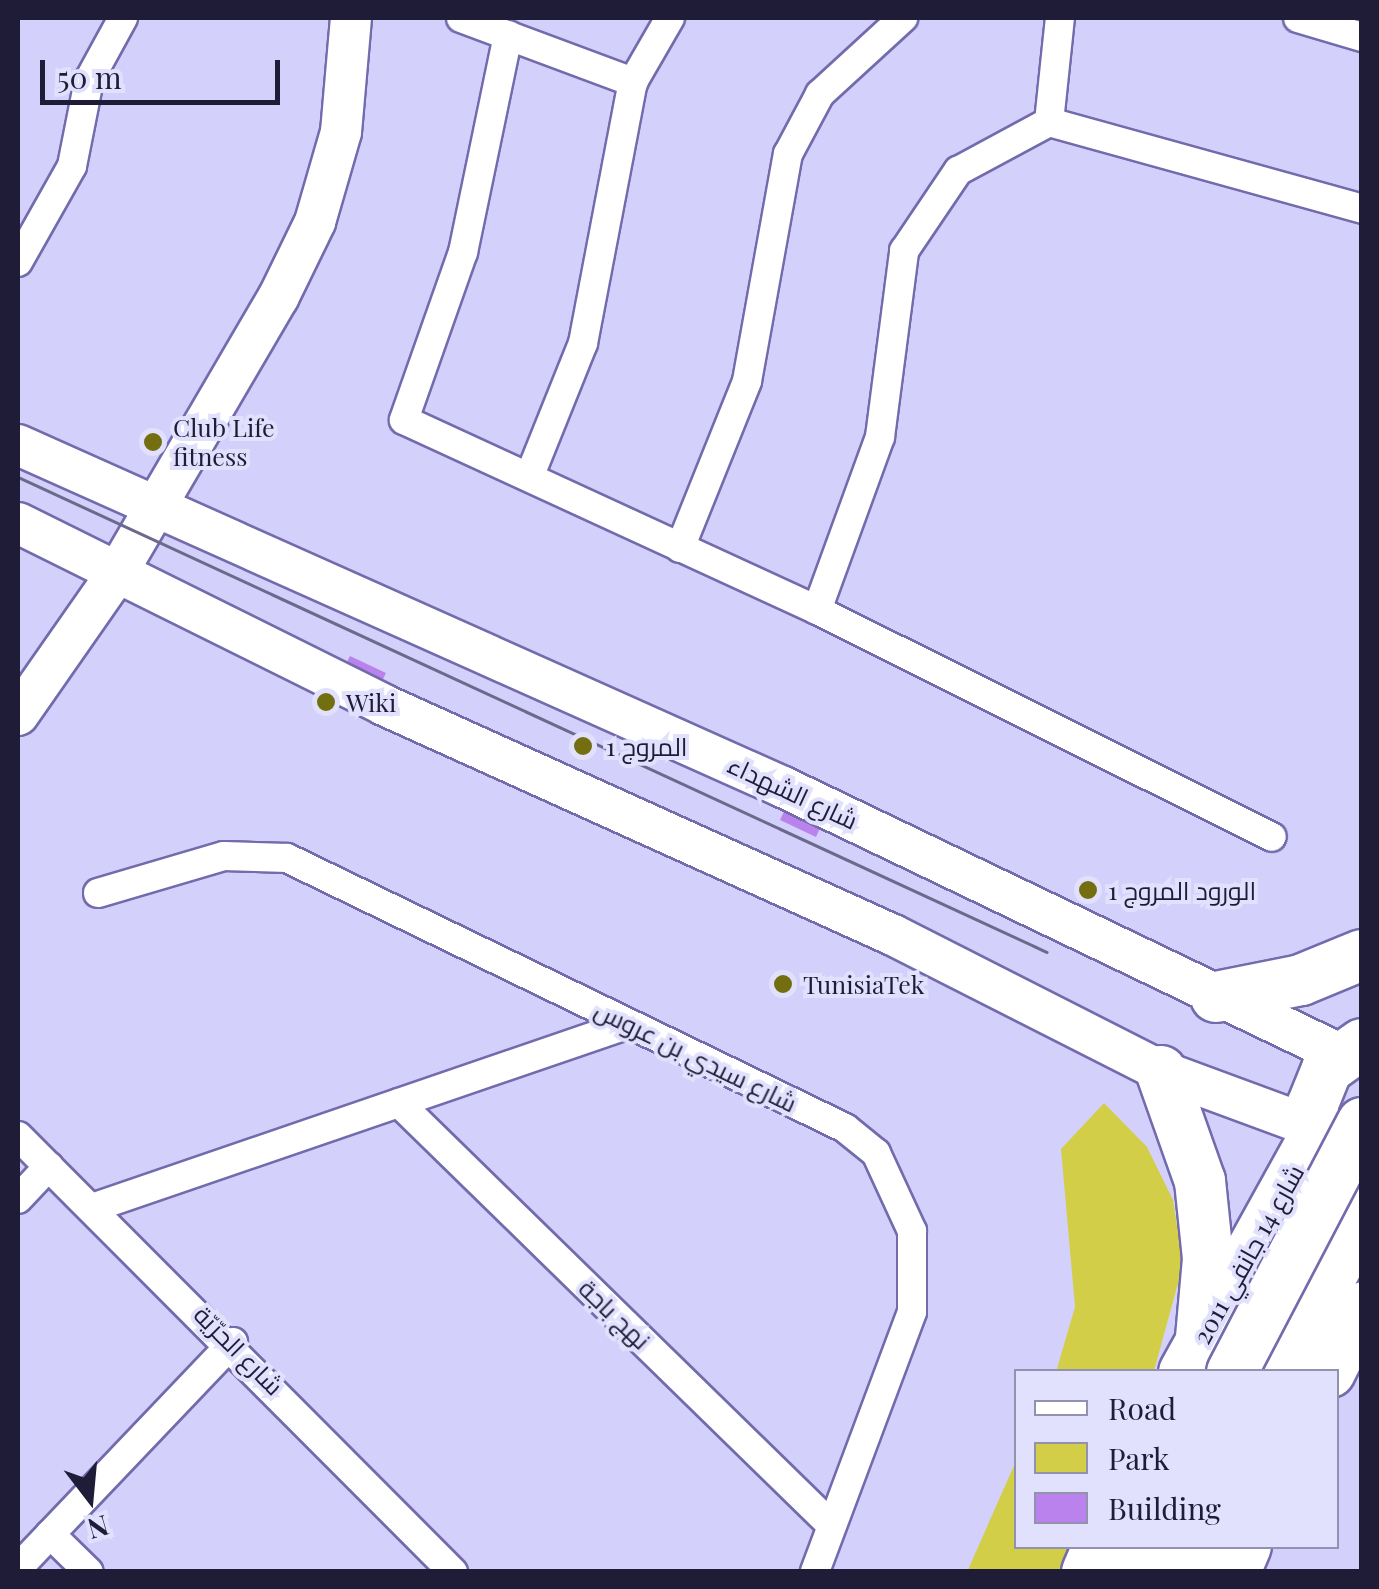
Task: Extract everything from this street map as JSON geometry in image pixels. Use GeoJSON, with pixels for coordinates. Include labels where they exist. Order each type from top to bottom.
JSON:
{"type":"FeatureCollection","features":[{"type":"Feature","properties":{"kind":"highway"},"geometry":{"type":"LineString","coordinates":[[1216,996],[1302,980],[1362,954]]}},
{"type":"Feature","properties":{"kind":"highway","name":"شارع 14 جانفي 2011"},"geometry":{"type":"LineString","coordinates":[[1206,1360],[1313,1132],[1317,1086],[1354,1045]]}},
{"type":"Feature","properties":{"kind":"highway"},"geometry":{"type":"LineString","coordinates":[[1161,1071],[1203,1200],[1206,1360]]}},
{"type":"Feature","properties":{"kind":"highway"},"geometry":{"type":"LineString","coordinates":[[1206,1360],[1362,1123]]}},
{"type":"Feature","properties":{"kind":"highway"},"geometry":{"type":"LineString","coordinates":[[1313,1132],[1335,1174],[1362,1190]]}},
{"type":"Feature","properties":{"kind":"highway"},"geometry":{"type":"LineString","coordinates":[[1283,1369],[1362,1218]]}},
{"type":"Feature","properties":{"kind":"highway"},"geometry":{"type":"LineString","coordinates":[[1332,1369],[1359,1314]]}},
{"type":"Feature","properties":{"kind":"highway"},"geometry":{"type":"LineString","coordinates":[[1138,1572],[1149,1549]]}},
{"type":"Feature","properties":{"kind":"main road"},"geometry":{"type":"LineString","coordinates":[[18,715],[117,573],[315,222],[341,132],[352,18]]}},
{"type":"Feature","properties":{"kind":"main road","name":"شارع الشهداء"},"geometry":{"type":"LineString","coordinates":[[18,445],[694,746],[1216,996],[1354,1045]]}},
{"type":"Feature","properties":{"kind":"main road"},"geometry":{"type":"LineString","coordinates":[[18,523],[384,705],[893,935],[1161,1071],[1313,1132]]}},
{"type":"Feature","properties":{"kind":"street"},"geometry":{"type":"LineString","coordinates":[[18,262],[72,166],[89,80],[123,18]]}},
{"type":"Feature","properties":{"kind":"street"},"geometry":{"type":"LineString","coordinates":[[461,18],[634,82]]}},
{"type":"Feature","properties":{"kind":"street"},"geometry":{"type":"LineString","coordinates":[[530,475],[591,311],[634,82],[670,18]]}},
{"type":"Feature","properties":{"kind":"street"},"geometry":{"type":"LineString","coordinates":[[680,548],[746,381],[788,154],[820,94],[903,18]]}},
{"type":"Feature","properties":{"kind":"street"},"geometry":{"type":"LineString","coordinates":[[1048,122],[1060,18]]}},
{"type":"Feature","properties":{"kind":"street"},"geometry":{"type":"LineString","coordinates":[[1298,18],[1362,37]]}},
{"type":"Feature","properties":{"kind":"street"},"geometry":{"type":"LineString","coordinates":[[508,35],[463,252],[404,420],[818,610],[1272,837]]}},
{"type":"Feature","properties":{"kind":"street"},"geometry":{"type":"LineString","coordinates":[[818,610],[880,437],[911,237],[958,171],[1048,122],[1362,209]]}},
{"type":"Feature","properties":{"kind":"street","name":"شارع سيدي بن عروس"},"geometry":{"type":"LineString","coordinates":[[98,893],[224,856],[287,858],[845,1128],[876,1153],[896,1187],[917,1272],[912,1312],[815,1572]]}},
{"type":"Feature","properties":{"kind":"street"},"geometry":{"type":"LineString","coordinates":[[92,1208],[629,1024]]}},
{"type":"Feature","properties":{"kind":"street","name":"نهج باجة"},"geometry":{"type":"LineString","coordinates":[[400,1102],[831,1525]]}},
{"type":"Feature","properties":{"kind":"street","name":"شارع الحرّيّة"},"geometry":{"type":"LineString","coordinates":[[18,1136],[232,1342],[453,1572]]}},
{"type":"Feature","properties":{"kind":"street"},"geometry":{"type":"LineString","coordinates":[[18,1198],[50,1166]]}},
{"type":"Feature","properties":{"kind":"street"},"geometry":{"type":"LineString","coordinates":[[18,1568],[232,1342]]}},
{"type":"Feature","properties":{"kind":"street"},"geometry":{"type":"LineString","coordinates":[[50,1534],[89,1572]]}},
{"type":"Feature","properties":{"kind":"green space"},"geometry":{"type":"Polygon","coordinates":[[[1104,1103],[1147,1147],[1173,1200],[1183,1265],[1155,1369],[1057,1369],[1075,1307],[1061,1149],[1104,1103]]]}},
{"type":"Feature","properties":{"kind":"green space"},"geometry":{"type":"Polygon","coordinates":[[[1014,1466],[1014,1549],[1083,1549],[1073,1571],[967,1572],[1014,1466]]]}},
{"type":"Feature","properties":{"kind":"building"},"geometry":{"type":"Polygon","coordinates":[[[350,656],[386,673],[379,687],[343,670],[350,656]]]}},
{"type":"Feature","properties":{"kind":"building"},"geometry":{"type":"Polygon","coordinates":[[[787,805],[823,821],[816,837],[780,820],[787,805]]]}},
{"type":"Feature","properties":{"kind":"tram line"},"geometry":{"type":"LineString","coordinates":[[18,477],[1047,952]]}},
{"type":"Feature","properties":{"kind":"place","name":"Club Life fitness"},"geometry":{"type":"Point","coordinates":[153,442]}},
{"type":"Feature","properties":{"kind":"place","name":"Wiki"},"geometry":{"type":"Point","coordinates":[326,702]}},
{"type":"Feature","properties":{"kind":"place","name":"المروج 1"},"geometry":{"type":"Point","coordinates":[583,746]}},
{"type":"Feature","properties":{"kind":"place","name":"الورود المروج 1"},"geometry":{"type":"Point","coordinates":[1088,890]}},
{"type":"Feature","properties":{"kind":"place","name":"TunisiaTek"},"geometry":{"type":"Point","coordinates":[783,984]}}]}
